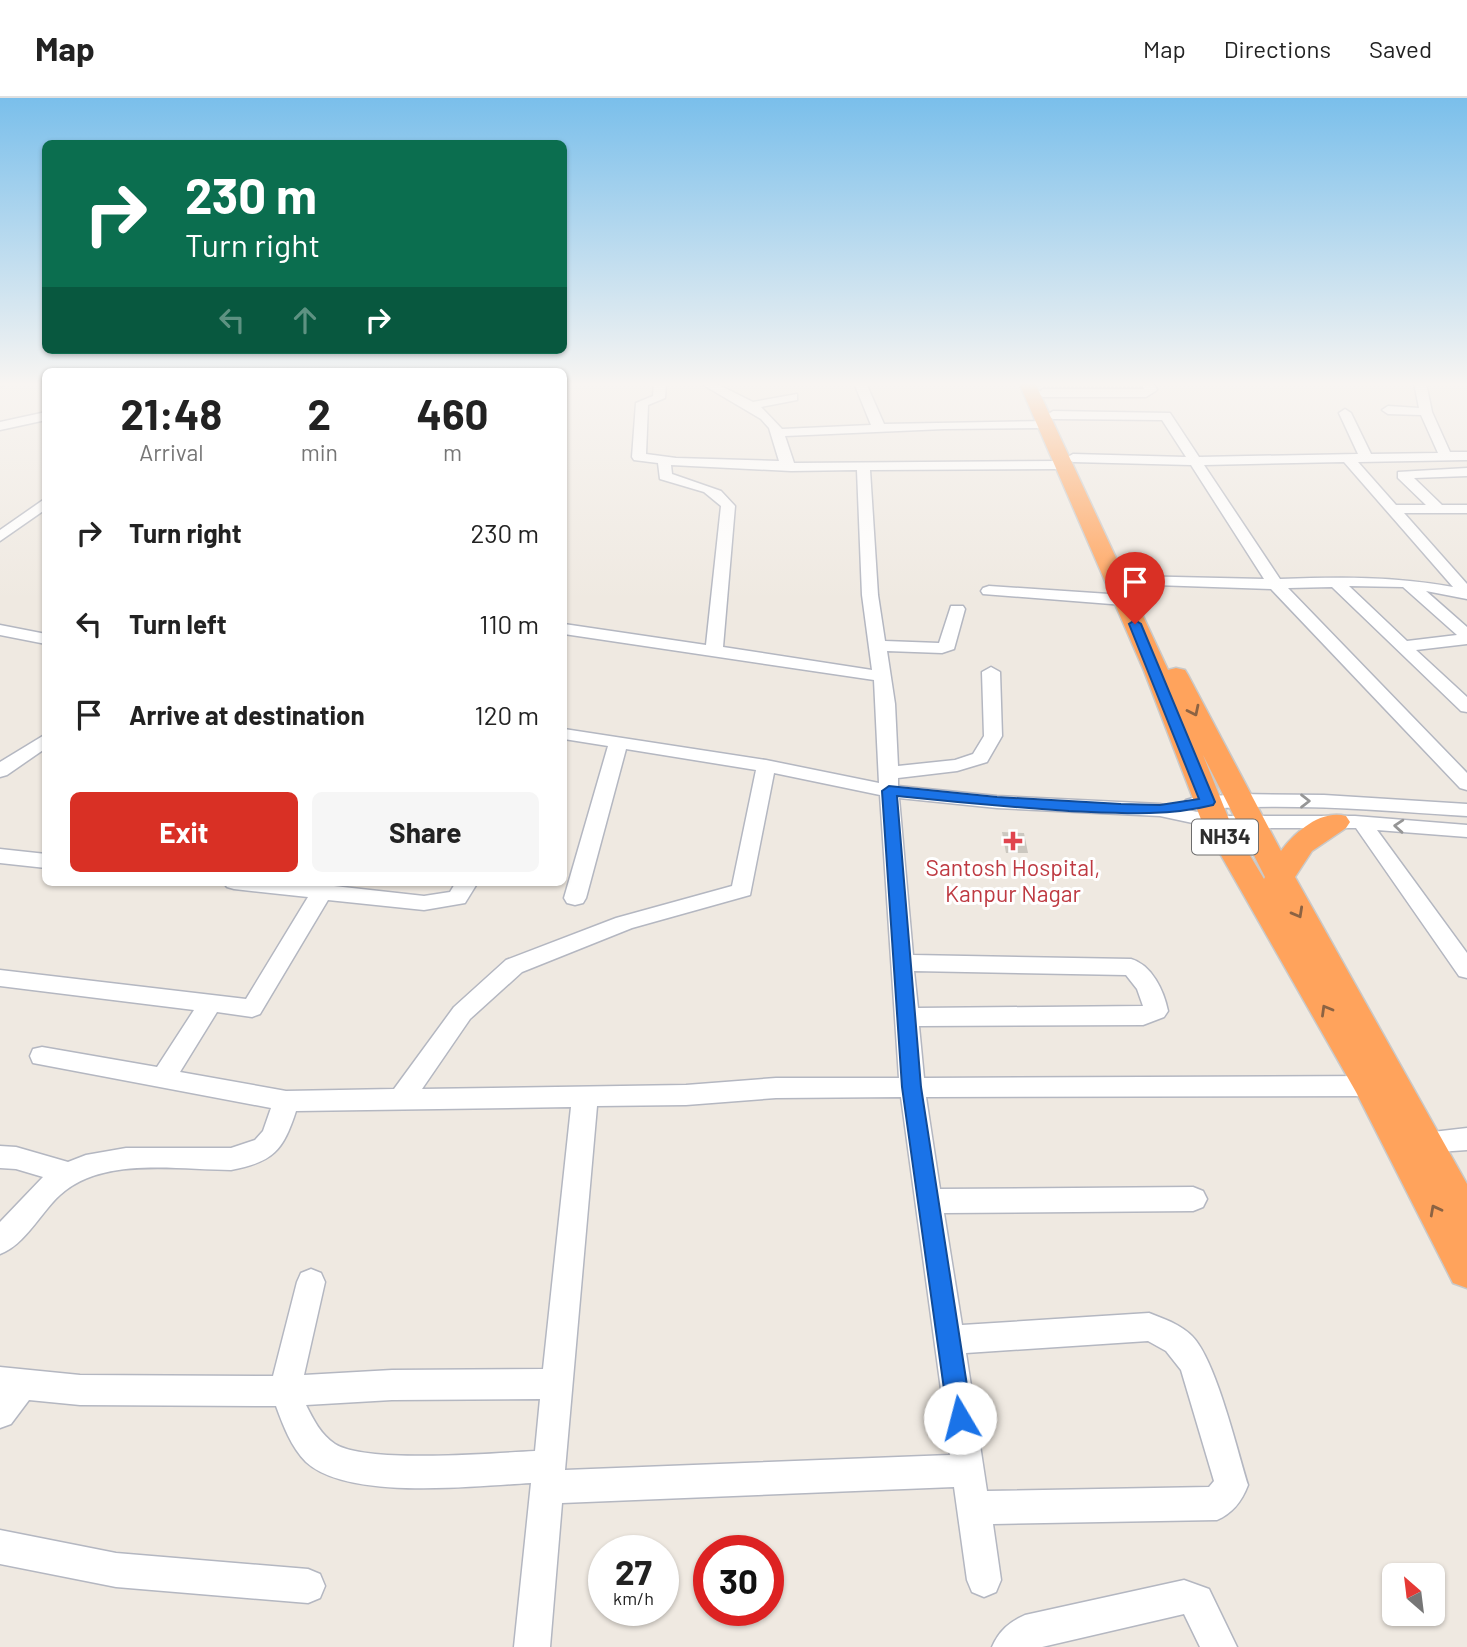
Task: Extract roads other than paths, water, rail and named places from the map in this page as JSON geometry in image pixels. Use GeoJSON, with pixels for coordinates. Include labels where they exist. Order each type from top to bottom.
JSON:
{"type":"FeatureCollection","features":[{"type":"Feature","properties":{"kind":"highway","name":"NH34"},"geometry":{"type":"LineString","coordinates":[[1066,455],[1128,591],[1279,879],[1383,1086],[1467,1270]]}},
{"type":"Feature","properties":{"kind":"highway","name":"NH34"},"geometry":{"type":"LineString","coordinates":[[1128,591],[1212,812],[1383,1086],[1424,1142],[1467,1221]]}},
{"type":"Feature","properties":{"kind":"highway"},"geometry":{"type":"LineString","coordinates":[[1279,879],[1290,857],[1306,839],[1349,822]]}},
{"type":"Feature","properties":{"kind":"street"},"geometry":{"type":"LineString","coordinates":[[639,455],[664,461],[787,465],[796,468],[1068,461],[1467,456]]}},
{"type":"Feature","properties":{"kind":"street"},"geometry":{"type":"LineString","coordinates":[[785,455],[787,465]]}},
{"type":"Feature","properties":{"kind":"street"},"geometry":{"type":"LineString","coordinates":[[1192,455],[1275,584],[1467,784]]}},
{"type":"Feature","properties":{"kind":"street"},"geometry":{"type":"LineString","coordinates":[[1430,458],[1448,472]]}},
{"type":"Feature","properties":{"kind":"street"},"geometry":{"type":"LineString","coordinates":[[1348,459],[1467,593]]}},
{"type":"Feature","properties":{"kind":"street"},"geometry":{"type":"LineString","coordinates":[[664,461],[665,476],[714,492],[723,497],[728,506],[714,651]]}},
{"type":"Feature","properties":{"kind":"street"},"geometry":{"type":"LineString","coordinates":[[863,466],[870,594],[886,704],[889,782],[912,1087],[984,1580]]}},
{"type":"Feature","properties":{"kind":"street"},"geometry":{"type":"LineString","coordinates":[[1438,509],[1403,475],[1467,472]]}},
{"type":"Feature","properties":{"kind":"street"},"geometry":{"type":"LineString","coordinates":[[2,533],[42,505]]}},
{"type":"Feature","properties":{"kind":"street"},"geometry":{"type":"LineString","coordinates":[[1394,509],[1467,509]]}},
{"type":"Feature","properties":{"kind":"street"},"geometry":{"type":"LineString","coordinates":[[989,591],[1128,591],[1335,582],[1407,583],[1467,593]]}},
{"type":"Feature","properties":{"kind":"street"},"geometry":{"type":"LineString","coordinates":[[1335,582],[1467,707]]}},
{"type":"Feature","properties":{"kind":"street"},"geometry":{"type":"LineString","coordinates":[[1407,583],[1467,637]]}},
{"type":"Feature","properties":{"kind":"street"},"geometry":{"type":"LineString","coordinates":[[877,646],[942,648],[948,645],[957,609]]}},
{"type":"Feature","properties":{"kind":"street"},"geometry":{"type":"LineString","coordinates":[[567,629],[881,676]]}},
{"type":"Feature","properties":{"kind":"street"},"geometry":{"type":"LineString","coordinates":[[0,630],[42,638]]}},
{"type":"Feature","properties":{"kind":"street"},"geometry":{"type":"LineString","coordinates":[[1403,646],[1467,637]]}},
{"type":"Feature","properties":{"kind":"street"},"geometry":{"type":"LineString","coordinates":[[889,782],[979,758],[993,736],[991,672]]}},
{"type":"Feature","properties":{"kind":"street"},"geometry":{"type":"LineString","coordinates":[[567,734],[766,766],[889,782],[997,802],[1212,812],[1324,801],[1467,810]]}},
{"type":"Feature","properties":{"kind":"street"},"geometry":{"type":"LineString","coordinates":[[0,771],[42,741]]}},
{"type":"Feature","properties":{"kind":"street"},"geometry":{"type":"LineString","coordinates":[[575,898],[618,743]]}},
{"type":"Feature","properties":{"kind":"street"},"geometry":{"type":"LineString","coordinates":[[402,1098],[462,1013],[514,966],[624,923],[742,890],[766,766]]}},
{"type":"Feature","properties":{"kind":"street"},"geometry":{"type":"LineString","coordinates":[[1242,810],[1467,831]]}},
{"type":"Feature","properties":{"kind":"street"},"geometry":{"type":"LineString","coordinates":[[1349,822],[1467,970]]}},
{"type":"Feature","properties":{"kind":"street"},"geometry":{"type":"LineString","coordinates":[[0,856],[42,861]]}},
{"type":"Feature","properties":{"kind":"street"},"geometry":{"type":"LineString","coordinates":[[269,886],[424,903],[457,898],[464,886]]}},
{"type":"Feature","properties":{"kind":"street"},"geometry":{"type":"LineString","coordinates":[[0,978],[252,1008],[322,892]]}},
{"type":"Feature","properties":{"kind":"street"},"geometry":{"type":"LineString","coordinates":[[902,963],[1131,967],[1139,973],[1155,1003],[1156,1011],[1143,1016],[906,1017]]}},
{"type":"Feature","properties":{"kind":"street"},"geometry":{"type":"LineString","coordinates":[[163,1078],[211,1003]]}},
{"type":"Feature","properties":{"kind":"street"},"geometry":{"type":"LineString","coordinates":[[42,1056],[286,1101],[686,1095],[776,1088],[1383,1086]]}},
{"type":"Feature","properties":{"kind":"street"},"geometry":{"type":"LineString","coordinates":[[533,1647],[585,1097]]}},
{"type":"Feature","properties":{"kind":"street"},"geometry":{"type":"LineString","coordinates":[[0,1242],[57,1181],[69,1173],[107,1160],[231,1159],[251,1156],[265,1150],[272,1141],[286,1101]]}},
{"type":"Feature","properties":{"kind":"street"},"geometry":{"type":"LineString","coordinates":[[1424,1142],[1467,1139]]}},
{"type":"Feature","properties":{"kind":"street"},"geometry":{"type":"LineString","coordinates":[[0,1157],[16,1158],[69,1173]]}},
{"type":"Feature","properties":{"kind":"street"},"geometry":{"type":"LineString","coordinates":[[929,1201],[1193,1199]]}},
{"type":"Feature","properties":{"kind":"street"},"geometry":{"type":"LineString","coordinates":[[311,1282],[285,1391],[312,1445],[327,1459],[370,1472],[549,1476],[968,1470]]}},
{"type":"Feature","properties":{"kind":"street"},"geometry":{"type":"LineString","coordinates":[[949,1340],[1149,1327],[1169,1335],[1186,1349],[1195,1365],[1232,1485],[1217,1503],[974,1508]]}},
{"type":"Feature","properties":{"kind":"street"},"geometry":{"type":"LineString","coordinates":[[0,1413],[11,1383],[80,1390],[285,1391],[392,1385],[557,1384]]}},
{"type":"Feature","properties":{"kind":"street"},"geometry":{"type":"LineString","coordinates":[[0,1548],[116,1570],[308,1586]]}},
{"type":"Feature","properties":{"kind":"street"},"geometry":{"type":"LineString","coordinates":[[1010,1647],[1025,1633],[1184,1597],[1197,1601],[1219,1647]]}},
{"type":"Feature","properties":{"kind":"place","name":"Santosh Hospital, Kanpur Nagar"},"geometry":{"type":"Point","coordinates":[1013,841]}}]}
